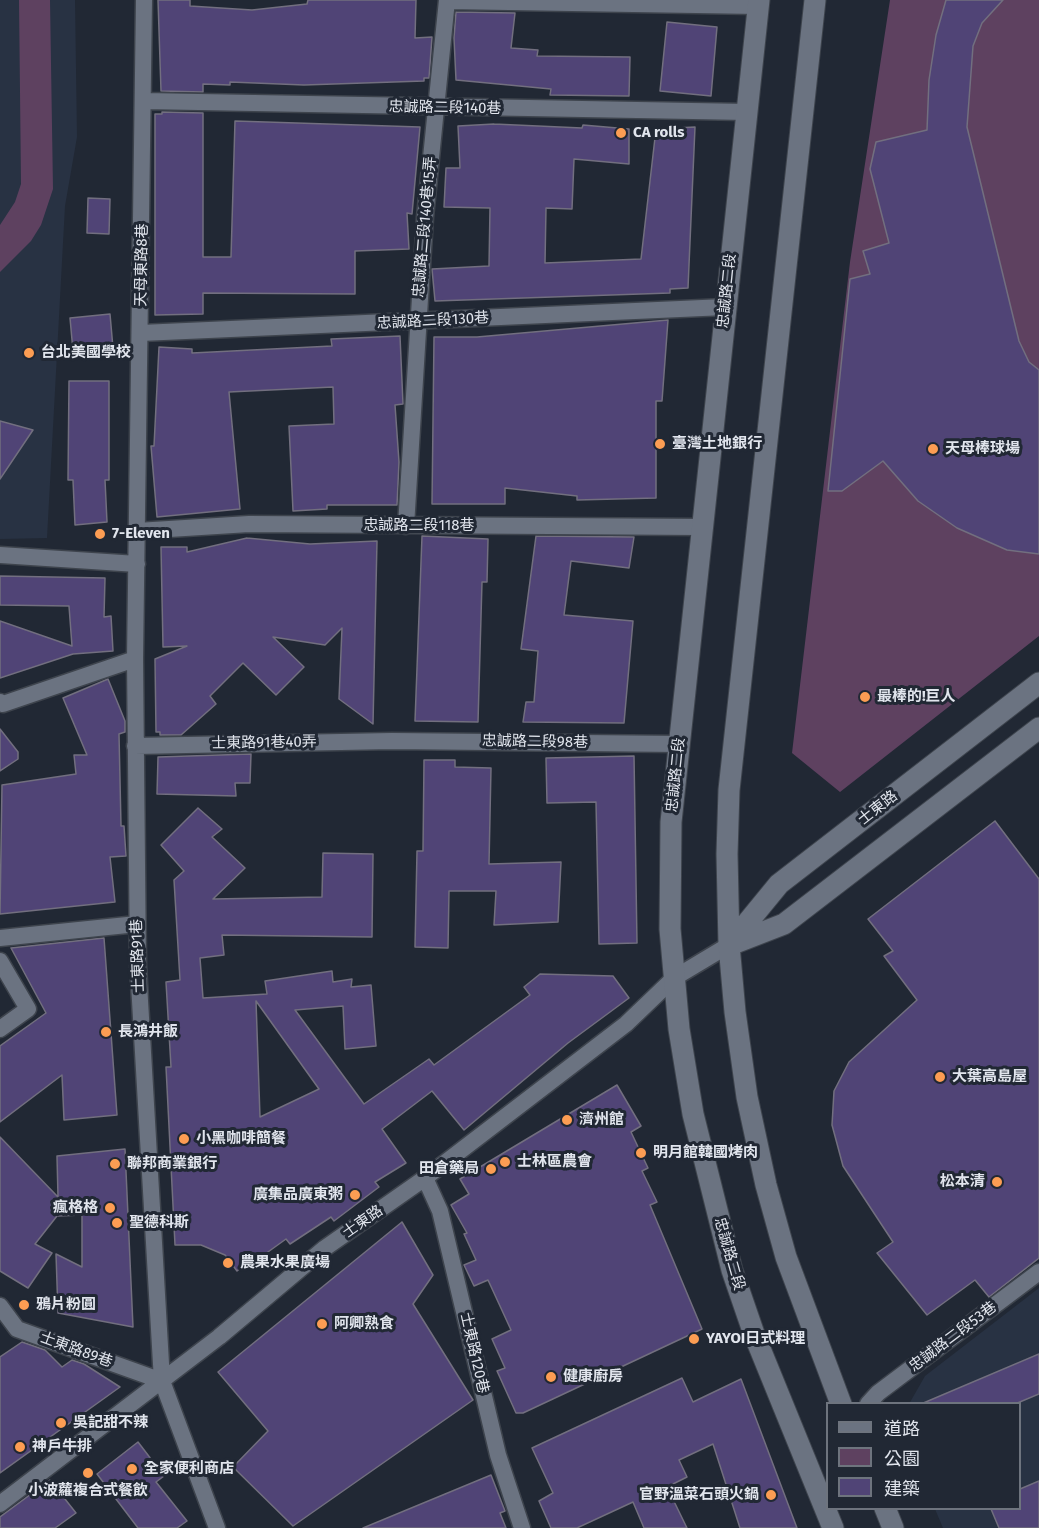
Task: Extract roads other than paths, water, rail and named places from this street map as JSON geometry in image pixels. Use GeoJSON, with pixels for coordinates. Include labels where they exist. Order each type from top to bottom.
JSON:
{"type":"FeatureCollection","features":[{"type":"Feature","properties":{"kind":"street","name":"天母東路8巷"},"geometry":{"type":"LineString","coordinates":[[137,531],[144,0]]}},
{"type":"Feature","properties":{"kind":"street"},"geometry":{"type":"LineString","coordinates":[[815,0],[729,790],[727,854],[729,945],[735,1012],[747,1097],[766,1185],[786,1257],[841,1402]]}},
{"type":"Feature","properties":{"kind":"street"},"geometry":{"type":"LineString","coordinates":[[447,1],[758,3]]}},
{"type":"Feature","properties":{"kind":"street","name":"忠誠路二段140巷15弄"},"geometry":{"type":"LineString","coordinates":[[406,526],[417,322],[435,108],[447,1]]}},
{"type":"Feature","properties":{"kind":"street","name":"忠誠路二段"},"geometry":{"type":"LineString","coordinates":[[758,3],[671,822],[670,880],[674,978],[678,1029],[693,1114],[732,1270],[754,1334],[832,1528]]}},
{"type":"Feature","properties":{"kind":"street","name":"忠誠路二段140巷"},"geometry":{"type":"LineString","coordinates":[[144,101],[747,112]]}},
{"type":"Feature","properties":{"kind":"street","name":"忠誠路二段130巷"},"geometry":{"type":"LineString","coordinates":[[141,333],[725,307]]}},
{"type":"Feature","properties":{"kind":"street","name":"忠誠路二段118巷"},"geometry":{"type":"LineString","coordinates":[[137,531],[249,524],[701,527]]}},
{"type":"Feature","properties":{"kind":"street","name":"士東路91巷"},"geometry":{"type":"LineString","coordinates":[[137,531],[135,659],[137,924],[162,1382],[217,1528]]}},
{"type":"Feature","properties":{"kind":"street"},"geometry":{"type":"LineString","coordinates":[[0,555],[137,564]]}},
{"type":"Feature","properties":{"kind":"street"},"geometry":{"type":"LineString","coordinates":[[0,702],[3,704],[135,659]]}},
{"type":"Feature","properties":{"kind":"street","name":"士東路"},"geometry":{"type":"LineString","coordinates":[[729,945],[779,884],[1039,683]]}},
{"type":"Feature","properties":{"kind":"street","name":"士東路"},"geometry":{"type":"LineString","coordinates":[[0,1504],[162,1382],[325,1248],[425,1178],[626,1024],[674,978],[729,945],[784,924],[1039,728]]}},
{"type":"Feature","properties":{"kind":"street","name":"忠誠路二段98巷"},"geometry":{"type":"LineString","coordinates":[[392,741],[679,744]]}},
{"type":"Feature","properties":{"kind":"street","name":"士東路91巷40弄"},"geometry":{"type":"LineString","coordinates":[[135,746],[392,741]]}},
{"type":"Feature","properties":{"kind":"street"},"geometry":{"type":"LineString","coordinates":[[0,938],[137,924]]}},
{"type":"Feature","properties":{"kind":"street"},"geometry":{"type":"LineString","coordinates":[[0,961],[28,1009],[0,1029]]}},
{"type":"Feature","properties":{"kind":"street","name":"士東路120巷"},"geometry":{"type":"LineString","coordinates":[[425,1178],[440,1211],[498,1455],[522,1528]]}},
{"type":"Feature","properties":{"kind":"street","name":"忠誠路二段53巷"},"geometry":{"type":"LineString","coordinates":[[870,1402],[878,1393],[1039,1272]]}},
{"type":"Feature","properties":{"kind":"street","name":"士東路89巷"},"geometry":{"type":"LineString","coordinates":[[0,1306],[18,1329],[162,1382]]}},
{"type":"Feature","properties":{"kind":"street"},"geometry":{"type":"LineString","coordinates":[[885,1510],[893,1528]]}},
{"type":"Feature","properties":{"kind":"place","name":"CA rolls"},"geometry":{"type":"Point","coordinates":[621,133]}},
{"type":"Feature","properties":{"kind":"place","name":"台北美國學校"},"geometry":{"type":"Point","coordinates":[29,353]}},
{"type":"Feature","properties":{"kind":"place","name":"臺灣土地銀行"},"geometry":{"type":"Point","coordinates":[660,444]}},
{"type":"Feature","properties":{"kind":"place","name":"天母棒球場"},"geometry":{"type":"Point","coordinates":[933,449]}},
{"type":"Feature","properties":{"kind":"place","name":"7-Eleven"},"geometry":{"type":"Point","coordinates":[100,534]}},
{"type":"Feature","properties":{"kind":"place","name":"最棒的!巨人"},"geometry":{"type":"Point","coordinates":[865,697]}},
{"type":"Feature","properties":{"kind":"place","name":"長鴻井飯"},"geometry":{"type":"Point","coordinates":[106,1032]}},
{"type":"Feature","properties":{"kind":"place","name":"大葉高島屋"},"geometry":{"type":"Point","coordinates":[940,1077]}},
{"type":"Feature","properties":{"kind":"place","name":"濟州館"},"geometry":{"type":"Point","coordinates":[567,1120]}},
{"type":"Feature","properties":{"kind":"place","name":"小黑咖啡簡餐"},"geometry":{"type":"Point","coordinates":[184,1139]}},
{"type":"Feature","properties":{"kind":"place","name":"明月館韓國烤肉"},"geometry":{"type":"Point","coordinates":[641,1153]}},
{"type":"Feature","properties":{"kind":"place","name":"士林區農會"},"geometry":{"type":"Point","coordinates":[505,1162]}},
{"type":"Feature","properties":{"kind":"place","name":"聯邦商業銀行"},"geometry":{"type":"Point","coordinates":[115,1164]}},
{"type":"Feature","properties":{"kind":"place","name":"田倉藥局"},"geometry":{"type":"Point","coordinates":[491,1169]}},
{"type":"Feature","properties":{"kind":"place","name":"松本清"},"geometry":{"type":"Point","coordinates":[997,1182]}},
{"type":"Feature","properties":{"kind":"place","name":"廣集品廣東粥"},"geometry":{"type":"Point","coordinates":[355,1195]}},
{"type":"Feature","properties":{"kind":"place","name":"瘋格格"},"geometry":{"type":"Point","coordinates":[110,1208]}},
{"type":"Feature","properties":{"kind":"place","name":"聖德科斯"},"geometry":{"type":"Point","coordinates":[117,1223]}},
{"type":"Feature","properties":{"kind":"place","name":"農果水果廣場"},"geometry":{"type":"Point","coordinates":[228,1263]}},
{"type":"Feature","properties":{"kind":"place","name":"鴉片粉圓"},"geometry":{"type":"Point","coordinates":[24,1305]}},
{"type":"Feature","properties":{"kind":"place","name":"阿卿熟食"},"geometry":{"type":"Point","coordinates":[322,1324]}},
{"type":"Feature","properties":{"kind":"place","name":"YAYOI日式料理"},"geometry":{"type":"Point","coordinates":[694,1339]}},
{"type":"Feature","properties":{"kind":"place","name":"健康廚房"},"geometry":{"type":"Point","coordinates":[551,1377]}},
{"type":"Feature","properties":{"kind":"place","name":"吳記甜不辣"},"geometry":{"type":"Point","coordinates":[61,1423]}},
{"type":"Feature","properties":{"kind":"place","name":"神戶牛排"},"geometry":{"type":"Point","coordinates":[20,1447]}},
{"type":"Feature","properties":{"kind":"place","name":"全家便利商店"},"geometry":{"type":"Point","coordinates":[132,1469]}},
{"type":"Feature","properties":{"kind":"place","name":"小波蘿複合式餐飲"},"geometry":{"type":"Point","coordinates":[88,1473]}},
{"type":"Feature","properties":{"kind":"place","name":"官野溫菜石頭火鍋"},"geometry":{"type":"Point","coordinates":[771,1495]}}]}
